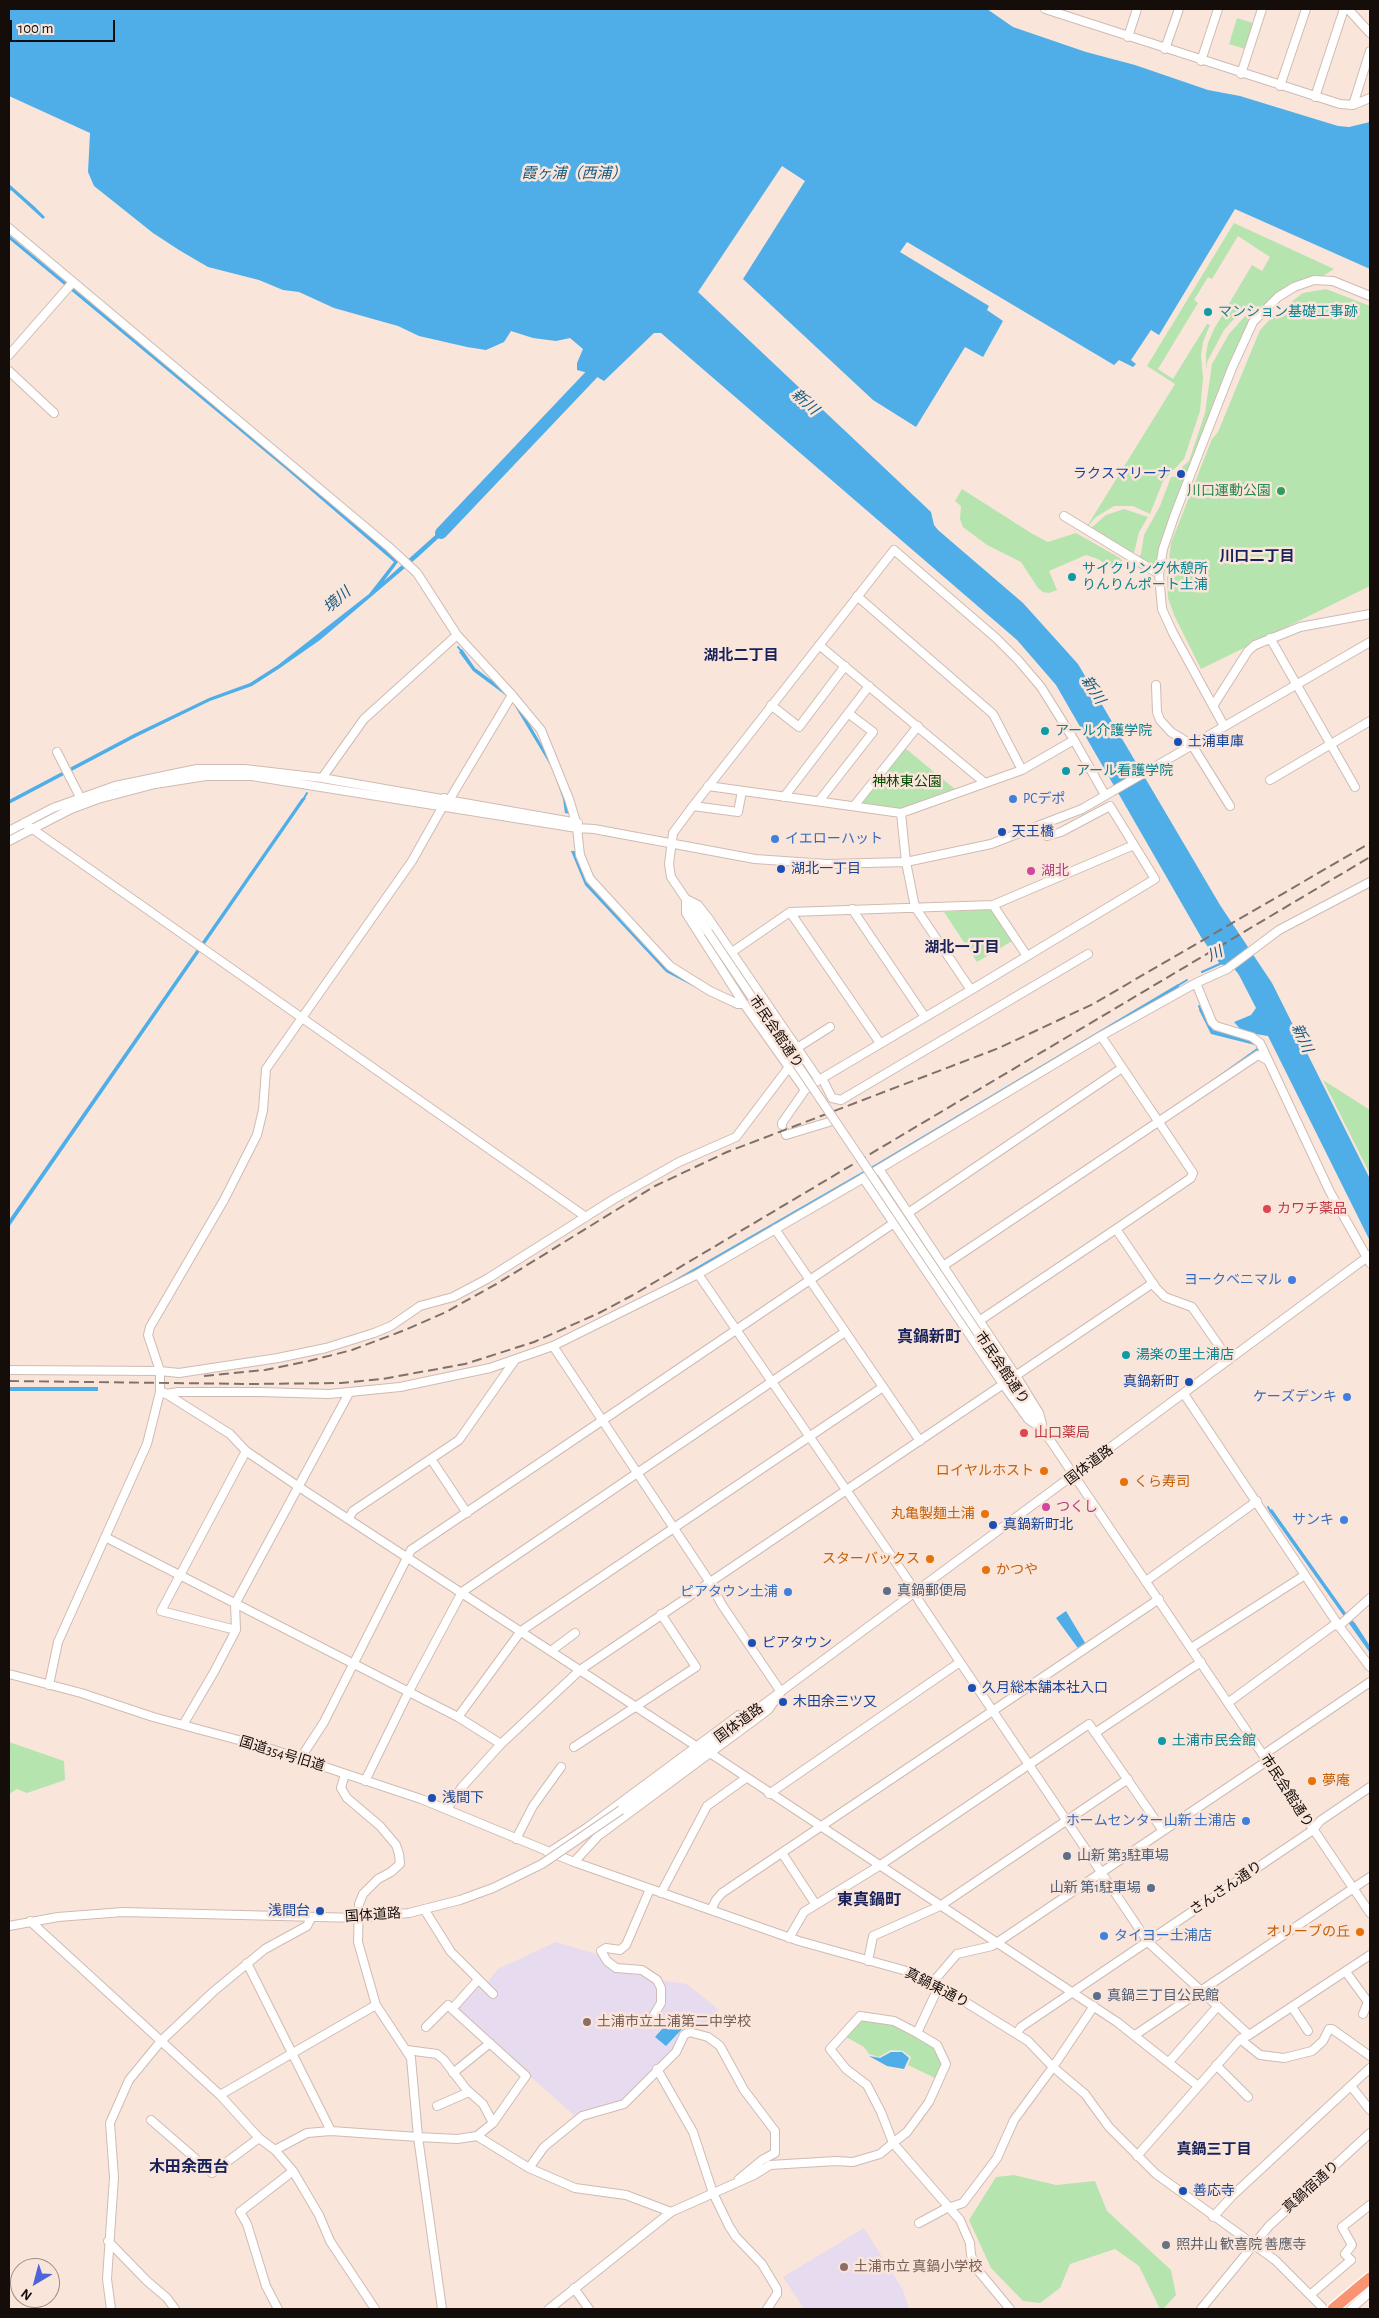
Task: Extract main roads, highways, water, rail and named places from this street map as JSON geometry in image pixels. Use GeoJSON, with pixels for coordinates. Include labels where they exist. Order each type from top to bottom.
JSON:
{"type":"FeatureCollection","features":[{"type":"Feature","properties":{"kind":"highway"},"geometry":{"type":"LineString","coordinates":[[1328,2308],[1370,2278]]}},
{"type":"Feature","properties":{"kind":"water","name":"霞ヶ浦（西浦）"},"geometry":{"type":"Polygon","coordinates":[[[9,9],[987,9],[1013,27],[1208,90],[1240,96],[1338,126],[1349,127],[1370,122],[1370,269],[1235,209],[1159,335],[1151,330],[1131,360],[1136,364],[1133,367],[1119,360],[1114,365],[907,242],[900,252],[989,306],[987,310],[1003,321],[983,357],[965,347],[916,427],[873,400],[743,279],[805,181],[782,166],[698,292],[931,512],[934,525],[938,530],[1023,603],[1078,664],[1220,905],[1272,983],[1370,1179],[1370,1241],[1268,1036],[1243,1032],[1234,1022],[1251,1015],[1256,1008],[1239,975],[1233,967],[1220,964],[1201,937],[1056,685],[1017,640],[661,333],[654,333],[604,381],[592,374],[577,370],[577,363],[583,349],[570,338],[556,341],[533,338],[511,331],[504,342],[486,350],[467,347],[419,336],[398,326],[334,308],[299,292],[283,290],[259,280],[208,267],[179,250],[153,233],[94,186],[88,172],[90,133],[9,96],[9,9]]]}},
{"type":"Feature","properties":{"kind":"water"},"geometry":{"type":"Polygon","coordinates":[[[9,184],[45,217],[43,219],[11,190],[9,192],[9,184]]]}},
{"type":"Feature","properties":{"kind":"water"},"geometry":{"type":"Polygon","coordinates":[[[9,235],[369,534],[398,562],[384,581],[451,521],[454,524],[320,640],[252,686],[210,701],[136,737],[9,804],[9,800],[134,734],[209,698],[250,683],[278,665],[369,594],[394,562],[286,469],[9,239],[9,235]]]}},
{"type":"Feature","properties":{"kind":"water"},"geometry":{"type":"Polygon","coordinates":[[[462,649],[475,668],[510,694],[516,701],[554,766],[570,814],[565,813],[563,799],[552,768],[513,703],[508,697],[473,671],[459,652],[462,649]]]}},
{"type":"Feature","properties":{"kind":"water"},"geometry":{"type":"Polygon","coordinates":[[[302,798],[306,798],[9,1227],[9,1220],[302,798]]]}},
{"type":"Feature","properties":{"kind":"water"},"geometry":{"type":"Polygon","coordinates":[[[571,851],[575,851],[588,883],[668,969],[736,1004],[737,1009],[666,972],[585,885],[571,851]]]}},
{"type":"Feature","properties":{"kind":"water"},"geometry":{"type":"Polygon","coordinates":[[[1178,984],[1179,987],[1148,1008],[878,1167],[671,1286],[669,1283],[876,1164],[1178,984]]]}},
{"type":"Feature","properties":{"kind":"water"},"geometry":{"type":"Polygon","coordinates":[[[1201,1008],[1213,1030],[1253,1041],[1261,1049],[1160,1120],[1125,1071],[1128,1069],[1161,1117],[1257,1048],[1255,1045],[1211,1034],[1199,1010],[1201,1008]]]}},
{"type":"Feature","properties":{"kind":"water"},"geometry":{"type":"Polygon","coordinates":[[[9,1387],[98,1387],[98,1391],[9,1391],[9,1387]]]}},
{"type":"Feature","properties":{"kind":"water"},"geometry":{"type":"Polygon","coordinates":[[[1272,1509],[1348,1616],[1355,1623],[1370,1646],[1370,1653],[1269,1511],[1272,1509]]]}},
{"type":"Feature","properties":{"kind":"water"},"geometry":{"type":"Polygon","coordinates":[[[1066,1611],[1087,1646],[1080,1651],[1056,1618],[1066,1611]]]}},
{"type":"Feature","properties":{"kind":"water"},"geometry":{"type":"Polygon","coordinates":[[[671,2019],[682,2029],[666,2046],[655,2037],[671,2019]]]}},
{"type":"Feature","properties":{"kind":"water"},"geometry":{"type":"Polygon","coordinates":[[[891,2052],[902,2052],[909,2058],[904,2069],[887,2066],[869,2056],[880,2058],[891,2052]]]}},
{"type":"Feature","properties":{"kind":"waterway","name":"境川"},"geometry":{"type":"LineString","coordinates":[[441,533],[592,374],[602,360]]}},
{"type":"Feature","properties":{"kind":"waterway"},"geometry":{"type":"LineString","coordinates":[[458,647],[462,652]]}},
{"type":"Feature","properties":{"kind":"waterway"},"geometry":{"type":"LineString","coordinates":[[304,798],[307,793]]}},
{"type":"Feature","properties":{"kind":"waterway","name":"川"},"geometry":{"type":"LineString","coordinates":[[1202,972],[1222,963]]}},
{"type":"Feature","properties":{"kind":"waterway"},"geometry":{"type":"LineString","coordinates":[[1177,986],[1187,980]]}},
{"type":"Feature","properties":{"kind":"waterway"},"geometry":{"type":"LineString","coordinates":[[1199,1006],[1201,1011]]}},
{"type":"Feature","properties":{"kind":"waterway"},"geometry":{"type":"LineString","coordinates":[[1268,1507],[1271,1512]]}},
{"type":"Feature","properties":{"kind":"railway"},"geometry":{"type":"LineString","coordinates":[[204,1376],[265,1370],[352,1350],[446,1312],[498,1283],[655,1186],[727,1152],[999,1048],[1093,1004],[1370,843]]}},
{"type":"Feature","properties":{"kind":"railway"},"geometry":{"type":"LineString","coordinates":[[9,1381],[249,1384],[341,1383],[382,1379],[465,1364],[534,1342],[599,1313],[633,1295],[1370,857]]}},
{"type":"Feature","properties":{"kind":"place","name":"マンション基礎工事跡"},"geometry":{"type":"Point","coordinates":[1208,312]}},
{"type":"Feature","properties":{"kind":"place","name":"ラクスマリーナ"},"geometry":{"type":"Point","coordinates":[1181,474]}},
{"type":"Feature","properties":{"kind":"place","name":"川口運動公園"},"geometry":{"type":"Point","coordinates":[1281,491]}},
{"type":"Feature","properties":{"kind":"place","name":"サイクリング休憩所 りんりんポート土浦"},"geometry":{"type":"Point","coordinates":[1072,577]}},
{"type":"Feature","properties":{"kind":"place","name":"アール介護学院"},"geometry":{"type":"Point","coordinates":[1045,731]}},
{"type":"Feature","properties":{"kind":"place","name":"土浦車庫"},"geometry":{"type":"Point","coordinates":[1178,742]}},
{"type":"Feature","properties":{"kind":"place","name":"アール看護学院"},"geometry":{"type":"Point","coordinates":[1066,771]}},
{"type":"Feature","properties":{"kind":"place","name":"PCデポ"},"geometry":{"type":"Point","coordinates":[1013,799]}},
{"type":"Feature","properties":{"kind":"place","name":"天王橋"},"geometry":{"type":"Point","coordinates":[1002,832]}},
{"type":"Feature","properties":{"kind":"place","name":"イエローハット"},"geometry":{"type":"Point","coordinates":[775,839]}},
{"type":"Feature","properties":{"kind":"place","name":"湖北一丁目"},"geometry":{"type":"Point","coordinates":[781,869]}},
{"type":"Feature","properties":{"kind":"place","name":"湖北"},"geometry":{"type":"Point","coordinates":[1031,871]}},
{"type":"Feature","properties":{"kind":"place","name":"カワチ薬品"},"geometry":{"type":"Point","coordinates":[1267,1209]}},
{"type":"Feature","properties":{"kind":"place","name":"ヨークベニマル"},"geometry":{"type":"Point","coordinates":[1292,1280]}},
{"type":"Feature","properties":{"kind":"place","name":"湯楽の里土浦店"},"geometry":{"type":"Point","coordinates":[1126,1355]}},
{"type":"Feature","properties":{"kind":"place","name":"真鍋新町"},"geometry":{"type":"Point","coordinates":[1189,1382]}},
{"type":"Feature","properties":{"kind":"place","name":"ケーズデンキ"},"geometry":{"type":"Point","coordinates":[1347,1397]}},
{"type":"Feature","properties":{"kind":"place","name":"山口薬局"},"geometry":{"type":"Point","coordinates":[1024,1433]}},
{"type":"Feature","properties":{"kind":"place","name":"ロイヤルホスト"},"geometry":{"type":"Point","coordinates":[1044,1471]}},
{"type":"Feature","properties":{"kind":"place","name":"くら寿司"},"geometry":{"type":"Point","coordinates":[1124,1482]}},
{"type":"Feature","properties":{"kind":"place","name":"つくし"},"geometry":{"type":"Point","coordinates":[1046,1507]}},
{"type":"Feature","properties":{"kind":"place","name":"丸亀製麺土浦"},"geometry":{"type":"Point","coordinates":[985,1514]}},
{"type":"Feature","properties":{"kind":"place","name":"サンキ"},"geometry":{"type":"Point","coordinates":[1344,1520]}},
{"type":"Feature","properties":{"kind":"place","name":"真鍋新町北"},"geometry":{"type":"Point","coordinates":[993,1525]}},
{"type":"Feature","properties":{"kind":"place","name":"スターバックス"},"geometry":{"type":"Point","coordinates":[930,1559]}},
{"type":"Feature","properties":{"kind":"place","name":"かつや"},"geometry":{"type":"Point","coordinates":[986,1570]}},
{"type":"Feature","properties":{"kind":"place","name":"真鍋郵便局"},"geometry":{"type":"Point","coordinates":[887,1591]}},
{"type":"Feature","properties":{"kind":"place","name":"ピアタウン土浦"},"geometry":{"type":"Point","coordinates":[788,1592]}},
{"type":"Feature","properties":{"kind":"place","name":"ピアタウン"},"geometry":{"type":"Point","coordinates":[752,1643]}},
{"type":"Feature","properties":{"kind":"place","name":"久月総本舗本社入口"},"geometry":{"type":"Point","coordinates":[972,1688]}},
{"type":"Feature","properties":{"kind":"place","name":"木田余三ツ又"},"geometry":{"type":"Point","coordinates":[783,1702]}},
{"type":"Feature","properties":{"kind":"place","name":"土浦市民会館"},"geometry":{"type":"Point","coordinates":[1162,1741]}},
{"type":"Feature","properties":{"kind":"place","name":"夢庵"},"geometry":{"type":"Point","coordinates":[1312,1781]}},
{"type":"Feature","properties":{"kind":"place","name":"浅間下"},"geometry":{"type":"Point","coordinates":[432,1798]}},
{"type":"Feature","properties":{"kind":"place","name":"ホームセンター山新 土浦店"},"geometry":{"type":"Point","coordinates":[1246,1821]}},
{"type":"Feature","properties":{"kind":"place","name":"山新 第3駐車場"},"geometry":{"type":"Point","coordinates":[1067,1856]}},
{"type":"Feature","properties":{"kind":"place","name":"山新 第1駐車場"},"geometry":{"type":"Point","coordinates":[1151,1888]}},
{"type":"Feature","properties":{"kind":"place","name":"浅間台"},"geometry":{"type":"Point","coordinates":[320,1911]}},
{"type":"Feature","properties":{"kind":"place","name":"オリーブの丘"},"geometry":{"type":"Point","coordinates":[1360,1932]}},
{"type":"Feature","properties":{"kind":"place","name":"タイヨー土浦店"},"geometry":{"type":"Point","coordinates":[1104,1936]}},
{"type":"Feature","properties":{"kind":"place","name":"真鍋三丁目公民館"},"geometry":{"type":"Point","coordinates":[1097,1996]}},
{"type":"Feature","properties":{"kind":"place","name":"土浦市立土浦第二中学校"},"geometry":{"type":"Point","coordinates":[587,2022]}},
{"type":"Feature","properties":{"kind":"place","name":"善応寺"},"geometry":{"type":"Point","coordinates":[1183,2191]}},
{"type":"Feature","properties":{"kind":"place","name":"照井山 歓喜院 善應寺"},"geometry":{"type":"Point","coordinates":[1166,2245]}},
{"type":"Feature","properties":{"kind":"place","name":"土浦市立 真鍋小学校"},"geometry":{"type":"Point","coordinates":[844,2267]}},
{"type":"Feature","properties":{"kind":"district","name":"川口二丁目"},"geometry":{"type":"Point","coordinates":[1257,556]}},
{"type":"Feature","properties":{"kind":"district","name":"湖北二丁目"},"geometry":{"type":"Point","coordinates":[741,655]}},
{"type":"Feature","properties":{"kind":"district","name":"湖北一丁目"},"geometry":{"type":"Point","coordinates":[962,947]}},
{"type":"Feature","properties":{"kind":"district","name":"真鍋新町"},"geometry":{"type":"Point","coordinates":[929,1337]}},
{"type":"Feature","properties":{"kind":"district","name":"東真鍋町"},"geometry":{"type":"Point","coordinates":[869,1900]}},
{"type":"Feature","properties":{"kind":"district","name":"真鍋三丁目"},"geometry":{"type":"Point","coordinates":[1214,2149]}},
{"type":"Feature","properties":{"kind":"district","name":"木田余西台"},"geometry":{"type":"Point","coordinates":[189,2167]}},
{"type":"Feature","properties":{"kind":"water label","name":"新川"},"geometry":{"type":"Point","coordinates":[805,402]}},
{"type":"Feature","properties":{"kind":"water label","name":"新川"},"geometry":{"type":"Point","coordinates":[1093,690]}},
{"type":"Feature","properties":{"kind":"water label","name":"新川"},"geometry":{"type":"Point","coordinates":[1302,1038]}},
{"type":"Feature","properties":{"kind":"park label","name":"神林東公園"},"geometry":{"type":"Point","coordinates":[907,782]}}]}
